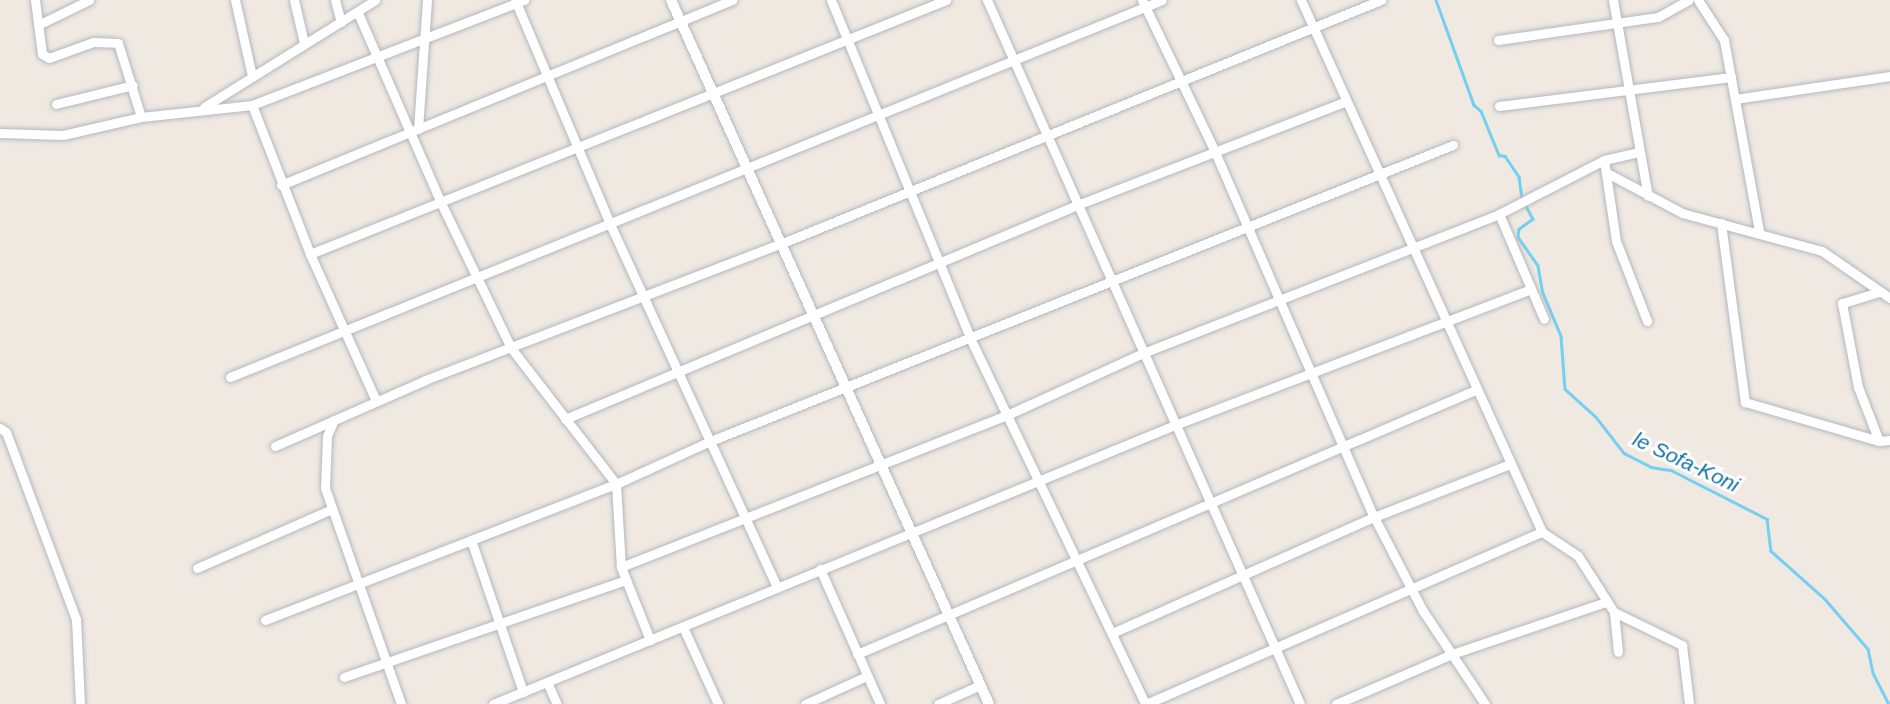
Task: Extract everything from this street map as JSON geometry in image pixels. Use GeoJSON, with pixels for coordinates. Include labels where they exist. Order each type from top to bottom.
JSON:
{"type":"FeatureCollection","features":[{"type":"Feature","properties":{"kind":"street"},"geometry":{"type":"LineString","coordinates":[[35,0],[42,54],[48,58],[93,42],[118,43],[141,117]]}},
{"type":"Feature","properties":{"kind":"street"},"geometry":{"type":"LineString","coordinates":[[38,25],[89,0]]}},
{"type":"Feature","properties":{"kind":"street"},"geometry":{"type":"LineString","coordinates":[[234,0],[252,76]]}},
{"type":"Feature","properties":{"kind":"street"},"geometry":{"type":"LineString","coordinates":[[293,0],[304,43]]}},
{"type":"Feature","properties":{"kind":"street"},"geometry":{"type":"LineString","coordinates":[[335,0],[341,23]]}},
{"type":"Feature","properties":{"kind":"street"},"geometry":{"type":"LineString","coordinates":[[202,108],[375,0]]}},
{"type":"Feature","properties":{"kind":"street"},"geometry":{"type":"LineString","coordinates":[[415,130],[427,0]]}},
{"type":"Feature","properties":{"kind":"street"},"geometry":{"type":"LineString","coordinates":[[671,0],[989,704]]}},
{"type":"Feature","properties":{"kind":"street"},"geometry":{"type":"LineString","coordinates":[[281,185],[733,0]]}},
{"type":"Feature","properties":{"kind":"street"},"geometry":{"type":"LineString","coordinates":[[831,0],[942,260],[971,338],[1145,704],[1542,532]]}},
{"type":"Feature","properties":{"kind":"street"},"geometry":{"type":"LineString","coordinates":[[310,254],[714,95],[946,0]]}},
{"type":"Feature","properties":{"kind":"street"},"geometry":{"type":"LineString","coordinates":[[987,0],[1300,704]]}},
{"type":"Feature","properties":{"kind":"street"},"geometry":{"type":"LineString","coordinates":[[230,377],[343,329],[747,169],[1144,4],[1162,0]]}},
{"type":"Feature","properties":{"kind":"street"},"geometry":{"type":"LineString","coordinates":[[1301,0],[1415,248],[1475,390],[1542,532],[1578,556],[1614,611],[1682,645],[1689,704]]}},
{"type":"Feature","properties":{"kind":"street"},"geometry":{"type":"LineString","coordinates":[[275,446],[376,401],[781,244],[1046,133],[1381,0]]}},
{"type":"Feature","properties":{"kind":"street"},"geometry":{"type":"LineString","coordinates":[[1613,0],[1638,152],[1648,196]]}},
{"type":"Feature","properties":{"kind":"street"},"geometry":{"type":"LineString","coordinates":[[1498,40],[1658,17],[1689,0]]}},
{"type":"Feature","properties":{"kind":"street"},"geometry":{"type":"LineString","coordinates":[[1698,0],[1724,40],[1759,231]]}},
{"type":"Feature","properties":{"kind":"street"},"geometry":{"type":"LineString","coordinates":[[0,133],[63,135],[141,117],[202,108],[252,105],[377,56],[425,41],[518,1],[610,224],[777,587]]}},
{"type":"Feature","properties":{"kind":"street"},"geometry":{"type":"LineString","coordinates":[[1144,4],[1215,152],[1277,300],[1374,517],[1410,587],[1485,704]]}},
{"type":"Feature","properties":{"kind":"street"},"geometry":{"type":"LineString","coordinates":[[358,13],[415,130],[441,203],[511,348],[616,484],[621,567],[650,640]]}},
{"type":"Feature","properties":{"kind":"street"},"geometry":{"type":"LineString","coordinates":[[1735,99],[1890,76]]}},
{"type":"Feature","properties":{"kind":"street"},"geometry":{"type":"LineString","coordinates":[[1499,106],[1731,77]]}},
{"type":"Feature","properties":{"kind":"street"},"geometry":{"type":"LineString","coordinates":[[56,104],[133,85]]}},
{"type":"Feature","properties":{"kind":"street"},"geometry":{"type":"LineString","coordinates":[[565,419],[1077,205],[1346,101]]}},
{"type":"Feature","properties":{"kind":"street"},"geometry":{"type":"LineString","coordinates":[[252,105],[281,185],[376,401]]}},
{"type":"Feature","properties":{"kind":"street"},"geometry":{"type":"LineString","coordinates":[[265,620],[616,484],[708,442],[1453,145]]}},
{"type":"Feature","properties":{"kind":"street"},"geometry":{"type":"LineString","coordinates":[[621,567],[880,462],[1007,415],[1143,353],[1499,214],[1604,160],[1638,152]]}},
{"type":"Feature","properties":{"kind":"street"},"geometry":{"type":"LineString","coordinates":[[1604,160],[1609,174],[1618,251],[1647,321]]}},
{"type":"Feature","properties":{"kind":"street"},"geometry":{"type":"LineString","coordinates":[[1609,174],[1682,212],[1759,231],[1822,251],[1890,298]]}},
{"type":"Feature","properties":{"kind":"street"},"geometry":{"type":"LineString","coordinates":[[1499,214],[1544,319]]}},
{"type":"Feature","properties":{"kind":"street"},"geometry":{"type":"LineString","coordinates":[[1721,223],[1745,402],[1879,441],[1890,440]]}},
{"type":"Feature","properties":{"kind":"street"},"geometry":{"type":"LineString","coordinates":[[493,704],[1175,425],[1531,289]]}},
{"type":"Feature","properties":{"kind":"street"},"geometry":{"type":"LineString","coordinates":[[1879,292],[1842,303],[1858,387],[1879,441]]}},
{"type":"Feature","properties":{"kind":"street"},"geometry":{"type":"LineString","coordinates":[[857,654],[1341,444],[1475,390]]}},
{"type":"Feature","properties":{"kind":"street"},"geometry":{"type":"LineString","coordinates":[[334,420],[327,436],[325,488],[401,704]]}},
{"type":"Feature","properties":{"kind":"street"},"geometry":{"type":"LineString","coordinates":[[0,428],[6,432],[76,618],[80,704]]}},
{"type":"Feature","properties":{"kind":"street"},"geometry":{"type":"LineString","coordinates":[[1112,633],[1374,517],[1510,464]]}},
{"type":"Feature","properties":{"kind":"street"},"geometry":{"type":"LineString","coordinates":[[197,568],[332,509]]}},
{"type":"Feature","properties":{"kind":"street"},"geometry":{"type":"LineString","coordinates":[[471,540],[523,692]]}},
{"type":"Feature","properties":{"kind":"street"},"geometry":{"type":"LineString","coordinates":[[820,569],[880,704]]}},
{"type":"Feature","properties":{"kind":"street"},"geometry":{"type":"LineString","coordinates":[[344,677],[626,580]]}},
{"type":"Feature","properties":{"kind":"street"},"geometry":{"type":"LineString","coordinates":[[1336,704],[1452,654],[1606,602]]}},
{"type":"Feature","properties":{"kind":"street"},"geometry":{"type":"LineString","coordinates":[[1614,611],[1618,652]]}},
{"type":"Feature","properties":{"kind":"street"},"geometry":{"type":"LineString","coordinates":[[683,626],[718,704]]}},
{"type":"Feature","properties":{"kind":"street"},"geometry":{"type":"LineString","coordinates":[[805,704],[867,676]]}},
{"type":"Feature","properties":{"kind":"street"},"geometry":{"type":"LineString","coordinates":[[547,682],[557,704]]}},
{"type":"Feature","properties":{"kind":"street"},"geometry":{"type":"LineString","coordinates":[[938,704],[981,685]]}},
{"type":"Feature","properties":{"kind":"waterway","name":"le Sofa-Koni"},"geometry":{"type":"LineString","coordinates":[[1436,0],[1474,105],[1481,111],[1499,155],[1505,156],[1519,177],[1522,198]]}},
{"type":"Feature","properties":{"kind":"waterway","name":"le Sofa-Koni"},"geometry":{"type":"LineString","coordinates":[[1525,204],[1533,219],[1519,229],[1518,237],[1538,266],[1543,293],[1561,336],[1565,389],[1596,417],[1624,453],[1651,467],[1671,470],[1767,519],[1771,551],[1825,599],[1868,649],[1873,673],[1889,704]]}}]}
